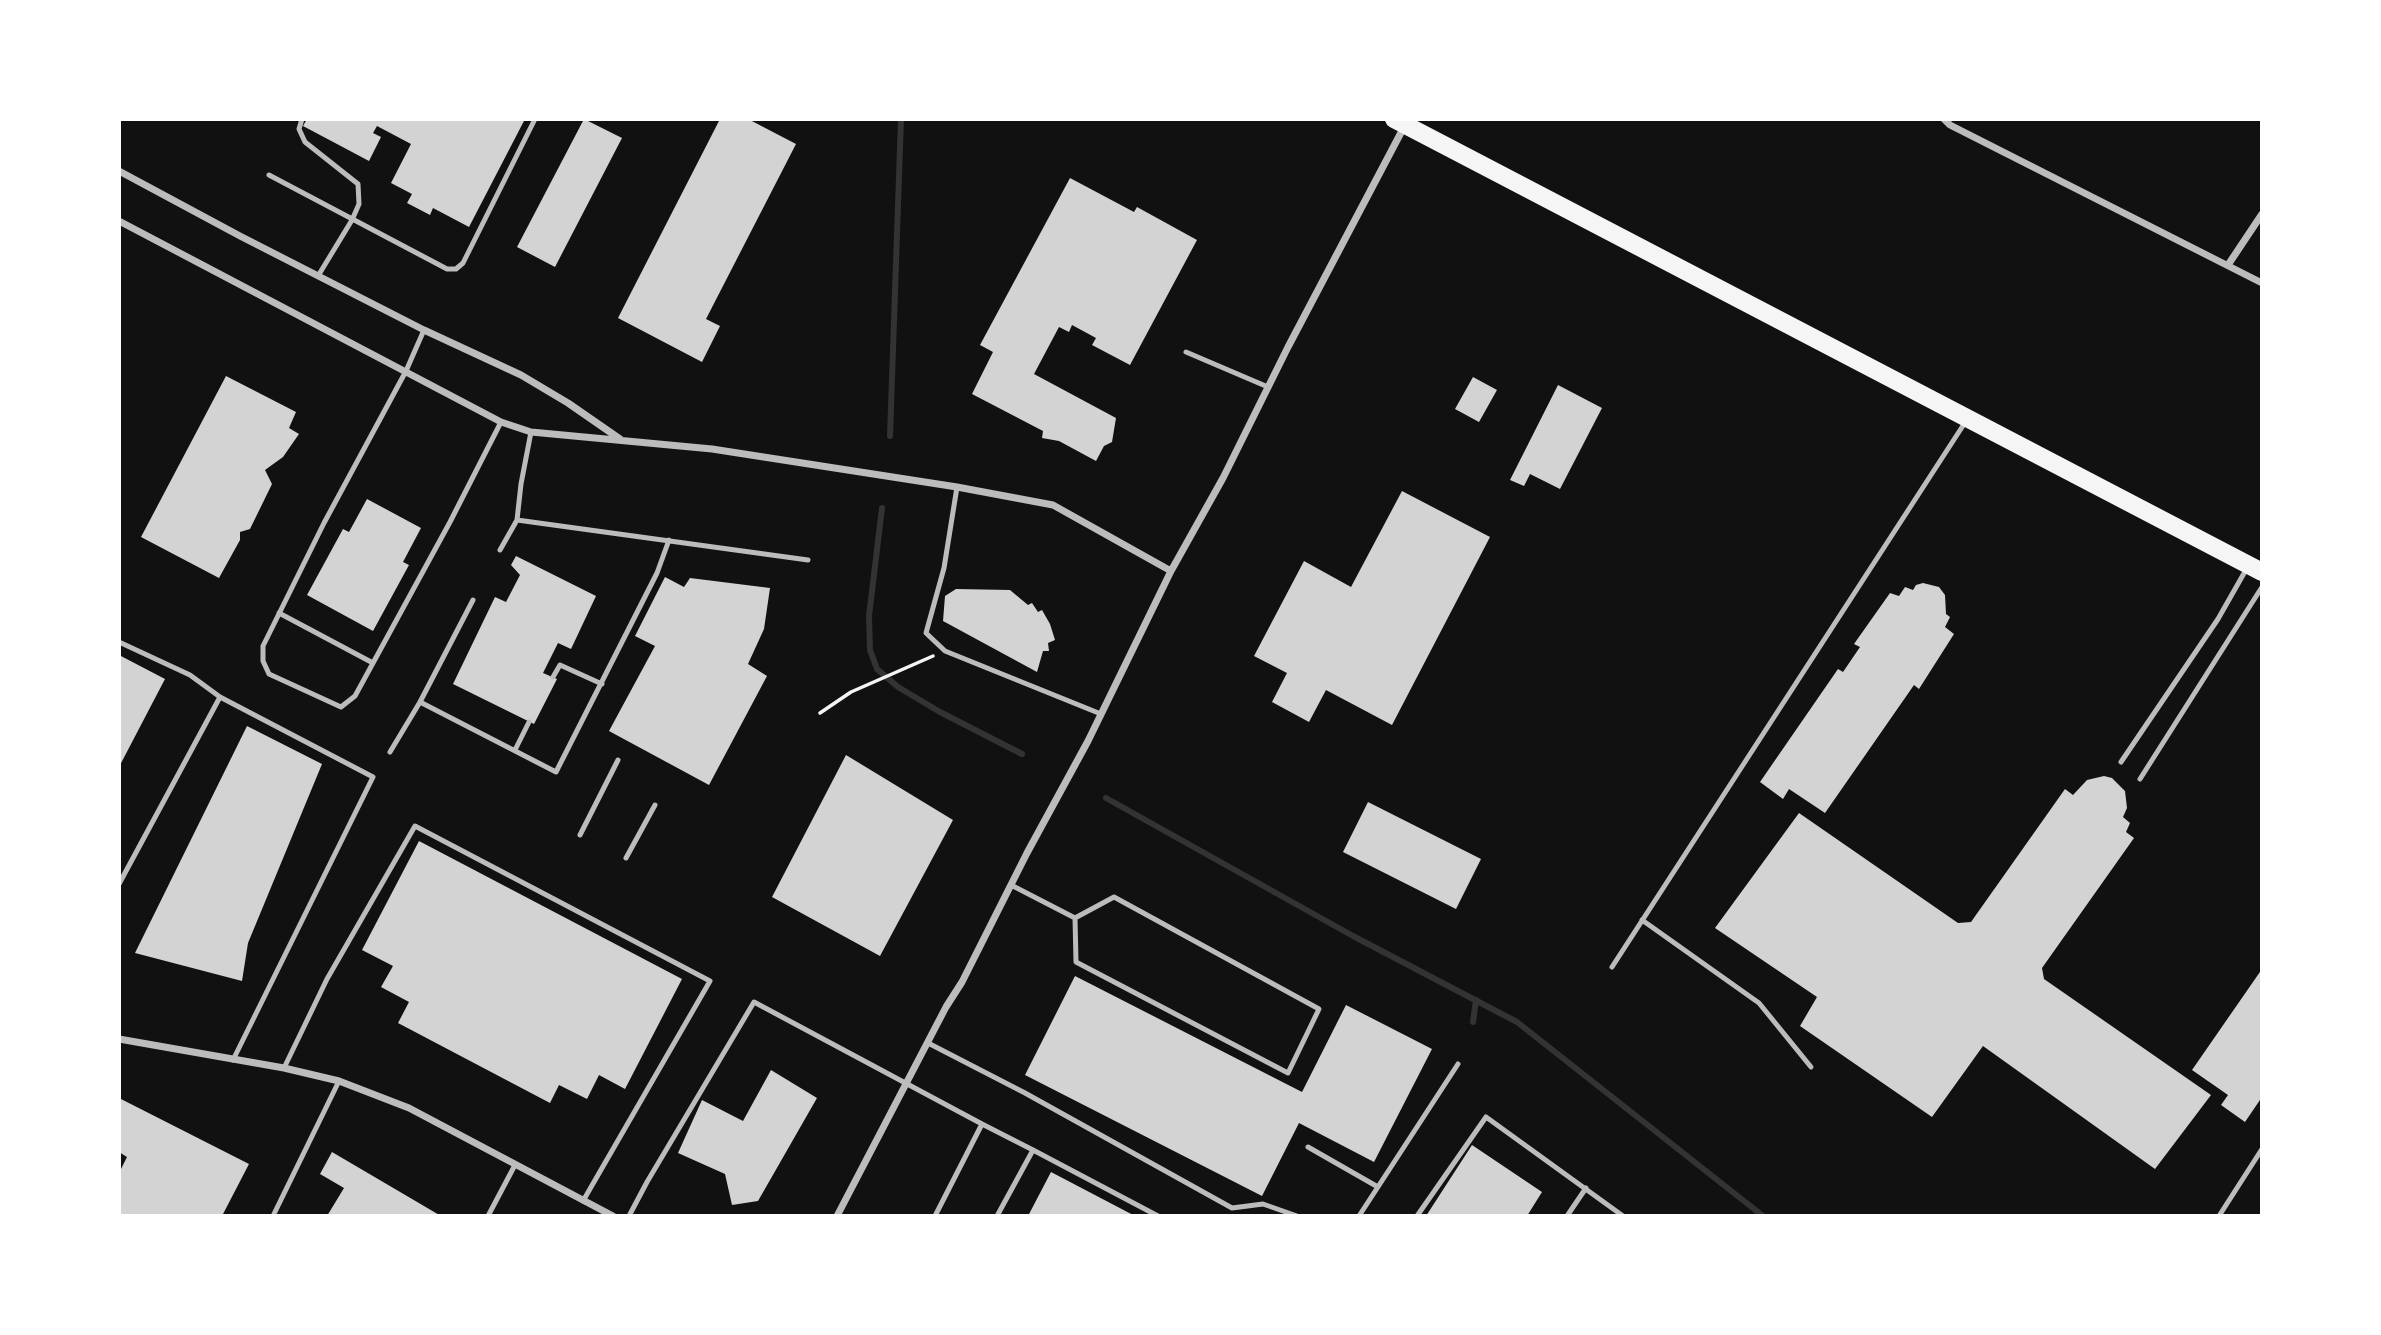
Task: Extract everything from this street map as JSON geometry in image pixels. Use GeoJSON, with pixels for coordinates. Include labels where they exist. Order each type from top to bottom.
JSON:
{"type":"FeatureCollection","features":[{"type":"Feature","properties":{"kind":"main road"},"geometry":{"type":"LineString","coordinates":[[1400,122],[2255,568]]}},
{"type":"Feature","properties":{"kind":"street"},"geometry":{"type":"LineString","coordinates":[[1944,119],[1950,125],[2262,283]]}},
{"type":"Feature","properties":{"kind":"street"},"geometry":{"type":"LineString","coordinates":[[836,1216],[946,1007],[962,982],[1101,714],[1171,571],[1223,478],[1400,122]]}},
{"type":"Feature","properties":{"kind":"street"},"geometry":{"type":"LineString","coordinates":[[119,171],[424,330],[522,374],[620,440]]}},
{"type":"Feature","properties":{"kind":"street"},"geometry":{"type":"LineString","coordinates":[[2228,265],[2262,214]]}},
{"type":"Feature","properties":{"kind":"street"},"geometry":{"type":"LineString","coordinates":[[119,221],[501,422],[531,432],[549,436],[712,449],[957,487],[1053,505],[1171,571]]}},
{"type":"Feature","properties":{"kind":"street"},"geometry":{"type":"LineString","coordinates":[[119,1039],[284,1068],[339,1082],[409,1108],[613,1216]]}},
{"type":"Feature","properties":{"kind":"lane"},"geometry":{"type":"LineString","coordinates":[[302,119],[299,130],[305,142],[358,184],[359,204],[318,276]]}},
{"type":"Feature","properties":{"kind":"lane"},"geometry":{"type":"LineString","coordinates":[[269,175],[447,269],[456,269],[463,264],[535,119]]}},
{"type":"Feature","properties":{"kind":"lane"},"geometry":{"type":"LineString","coordinates":[[424,330],[406,371],[262,646],[263,661],[269,674],[341,707],[355,696],[501,422]]}},
{"type":"Feature","properties":{"kind":"lane"},"geometry":{"type":"LineString","coordinates":[[1186,352],[1268,387]]}},
{"type":"Feature","properties":{"kind":"lane"},"geometry":{"type":"LineString","coordinates":[[1612,967],[1968,419]]}},
{"type":"Feature","properties":{"kind":"lane"},"geometry":{"type":"LineString","coordinates":[[500,550],[517,520],[531,432]]}},
{"type":"Feature","properties":{"kind":"lane"},"geometry":{"type":"LineString","coordinates":[[957,487],[944,568],[926,633],[945,651],[1101,714]]}},
{"type":"Feature","properties":{"kind":"lane"},"geometry":{"type":"LineString","coordinates":[[517,520],[808,560]]}},
{"type":"Feature","properties":{"kind":"lane"},"geometry":{"type":"LineString","coordinates":[[420,702],[556,772],[657,573],[669,540]]}},
{"type":"Feature","properties":{"kind":"lane"},"geometry":{"type":"LineString","coordinates":[[2121,762],[2255,568]]}},
{"type":"Feature","properties":{"kind":"lane"},"geometry":{"type":"LineString","coordinates":[[2140,779],[2262,587]]}},
{"type":"Feature","properties":{"kind":"lane"},"geometry":{"type":"LineString","coordinates":[[390,752],[420,702],[473,600]]}},
{"type":"Feature","properties":{"kind":"lane"},"geometry":{"type":"LineString","coordinates":[[279,613],[373,663]]}},
{"type":"Feature","properties":{"kind":"lane"},"geometry":{"type":"LineString","coordinates":[[119,642],[190,675],[220,696],[373,777],[233,1059]]}},
{"type":"Feature","properties":{"kind":"lane"},"geometry":{"type":"LineString","coordinates":[[553,677],[560,665],[602,684]]}},
{"type":"Feature","properties":{"kind":"lane"},"geometry":{"type":"LineString","coordinates":[[119,884],[220,696]]}},
{"type":"Feature","properties":{"kind":"lane"},"geometry":{"type":"LineString","coordinates":[[515,750],[529,722]]}},
{"type":"Feature","properties":{"kind":"lane"},"geometry":{"type":"LineString","coordinates":[[580,835],[618,760]]}},
{"type":"Feature","properties":{"kind":"lane"},"geometry":{"type":"LineString","coordinates":[[626,858],[655,805]]}},
{"type":"Feature","properties":{"kind":"lane"},"geometry":{"type":"LineString","coordinates":[[284,1068],[327,979],[415,826],[710,981],[583,1201]]}},
{"type":"Feature","properties":{"kind":"lane"},"geometry":{"type":"LineString","coordinates":[[1011,885],[1075,918]]}},
{"type":"Feature","properties":{"kind":"lane"},"geometry":{"type":"LineString","coordinates":[[1114,897],[1319,1009],[1288,1073],[1076,962],[1075,918],[1114,897]]}},
{"type":"Feature","properties":{"kind":"lane"},"geometry":{"type":"LineString","coordinates":[[1642,920],[1759,1003],[1811,1068]]}},
{"type":"Feature","properties":{"kind":"lane"},"geometry":{"type":"LineString","coordinates":[[629,1216],[754,1002],[1158,1216]]}},
{"type":"Feature","properties":{"kind":"lane"},"geometry":{"type":"LineString","coordinates":[[928,1043],[1025,1093],[1232,1208],[1263,1204],[1297,1216]]}},
{"type":"Feature","properties":{"kind":"lane"},"geometry":{"type":"LineString","coordinates":[[1359,1216],[1458,1064]]}},
{"type":"Feature","properties":{"kind":"lane"},"geometry":{"type":"LineString","coordinates":[[274,1216],[339,1082]]}},
{"type":"Feature","properties":{"kind":"lane"},"geometry":{"type":"LineString","coordinates":[[1417,1216],[1486,1117],[1623,1216]]}},
{"type":"Feature","properties":{"kind":"lane"},"geometry":{"type":"LineString","coordinates":[[935,1216],[982,1124]]}},
{"type":"Feature","properties":{"kind":"lane"},"geometry":{"type":"LineString","coordinates":[[1308,1147],[1378,1187]]}},
{"type":"Feature","properties":{"kind":"lane"},"geometry":{"type":"LineString","coordinates":[[2219,1216],[2262,1149]]}},
{"type":"Feature","properties":{"kind":"lane"},"geometry":{"type":"LineString","coordinates":[[997,1216],[1033,1150]]}},
{"type":"Feature","properties":{"kind":"lane"},"geometry":{"type":"LineString","coordinates":[[488,1216],[515,1165]]}},
{"type":"Feature","properties":{"kind":"lane"},"geometry":{"type":"LineString","coordinates":[[1567,1216],[1586,1188]]}},
{"type":"Feature","properties":{"kind":"path"},"geometry":{"type":"LineString","coordinates":[[820,713],[851,692],[945,651]]}},
{"type":"Feature","properties":{"kind":"building"},"geometry":{"type":"Polygon","coordinates":[[[307,119],[525,119],[469,227],[433,208],[430,215],[407,203],[412,194],[391,183],[411,144],[377,126],[373,133],[381,137],[369,161],[303,126],[307,119]]]}},
{"type":"Feature","properties":{"kind":"building"},"geometry":{"type":"Polygon","coordinates":[[[584,119],[622,138],[555,267],[517,247],[584,119]]]}},
{"type":"Feature","properties":{"kind":"building"},"geometry":{"type":"Polygon","coordinates":[[[720,119],[748,119],[796,144],[706,319],[720,326],[702,362],[618,318],[720,119]]]}},
{"type":"Feature","properties":{"kind":"building"},"geometry":{"type":"Polygon","coordinates":[[[1070,178],[1134,212],[1137,207],[1197,240],[1130,365],[1092,345],[1096,338],[1072,325],[1069,332],[1059,327],[1034,374],[1116,418],[1112,442],[1104,446],[1096,461],[1059,441],[1042,438],[1043,431],[972,394],[993,352],[980,345],[1070,178]]]}},
{"type":"Feature","properties":{"kind":"building"},"geometry":{"type":"Polygon","coordinates":[[[226,376],[296,412],[289,428],[299,434],[283,457],[265,470],[272,484],[250,529],[240,532],[240,540],[219,578],[141,537],[226,376]]]}},
{"type":"Feature","properties":{"kind":"building"},"geometry":{"type":"Polygon","coordinates":[[[1473,377],[1497,390],[1479,422],[1455,409],[1473,377]]]}},
{"type":"Feature","properties":{"kind":"building"},"geometry":{"type":"Polygon","coordinates":[[[1558,385],[1602,408],[1560,489],[1530,474],[1524,486],[1510,480],[1558,385]]]}},
{"type":"Feature","properties":{"kind":"building"},"geometry":{"type":"Polygon","coordinates":[[[1402,491],[1490,537],[1392,725],[1326,690],[1309,722],[1272,702],[1287,673],[1254,656],[1304,561],[1351,587],[1402,491]]]}},
{"type":"Feature","properties":{"kind":"building"},"geometry":{"type":"Polygon","coordinates":[[[367,499],[421,528],[403,562],[409,565],[373,631],[307,595],[343,529],[349,532],[367,499]]]}},
{"type":"Feature","properties":{"kind":"building"},"geometry":{"type":"Polygon","coordinates":[[[516,556],[596,596],[571,649],[558,643],[543,673],[557,679],[534,724],[453,684],[495,597],[506,602],[520,575],[511,565],[516,556]]]}},
{"type":"Feature","properties":{"kind":"building"},"geometry":{"type":"Polygon","coordinates":[[[665,577],[684,587],[690,578],[770,588],[764,629],[748,664],[767,676],[709,785],[609,731],[655,646],[635,636],[665,577]]]}},
{"type":"Feature","properties":{"kind":"building"},"geometry":{"type":"Polygon","coordinates":[[[1923,583],[1939,587],[1945,595],[1946,614],[1950,617],[1945,627],[1954,634],[1919,689],[1914,685],[1825,813],[1789,789],[1783,799],[1760,782],[1838,669],[1843,672],[1860,647],[1854,644],[1890,593],[1899,596],[1905,587],[1913,590],[1916,585],[1923,583]]]}},
{"type":"Feature","properties":{"kind":"building"},"geometry":{"type":"Polygon","coordinates":[[[956,589],[1010,590],[1028,605],[1032,603],[1038,612],[1042,610],[1055,640],[1048,643],[1049,651],[1043,651],[1037,672],[943,621],[945,596],[956,589]]]}},
{"type":"Feature","properties":{"kind":"building"},"geometry":{"type":"Polygon","coordinates":[[[119,655],[165,679],[119,767],[119,655]]]}},
{"type":"Feature","properties":{"kind":"building"},"geometry":{"type":"Polygon","coordinates":[[[247,726],[322,764],[248,943],[242,981],[135,953],[247,726]]]}},
{"type":"Feature","properties":{"kind":"building"},"geometry":{"type":"Polygon","coordinates":[[[846,755],[953,820],[880,956],[772,897],[846,755]]]}},
{"type":"Feature","properties":{"kind":"building"},"geometry":{"type":"Polygon","coordinates":[[[2104,776],[2112,778],[2125,791],[2127,808],[2123,817],[2130,823],[2126,832],[2134,838],[2042,968],[2044,979],[2211,1095],[2155,1169],[1983,1046],[1932,1117],[1800,1026],[1817,997],[1715,928],[1799,813],[1958,923],[1971,922],[2065,789],[2073,795],[2087,780],[2104,776]]]}},
{"type":"Feature","properties":{"kind":"building"},"geometry":{"type":"Polygon","coordinates":[[[1368,802],[1481,859],[1456,909],[1343,852],[1368,802]]]}},
{"type":"Feature","properties":{"kind":"building"},"geometry":{"type":"Polygon","coordinates":[[[419,841],[682,979],[625,1089],[599,1075],[587,1099],[559,1085],[550,1103],[398,1023],[409,1002],[381,987],[393,966],[362,950],[419,841]]]}},
{"type":"Feature","properties":{"kind":"building"},"geometry":{"type":"Polygon","coordinates":[[[2262,969],[2262,1097],[2245,1122],[2221,1105],[2228,1095],[2192,1070],[2262,969]]]}},
{"type":"Feature","properties":{"kind":"building"},"geometry":{"type":"Polygon","coordinates":[[[1075,976],[1302,1092],[1346,1005],[1432,1049],[1374,1162],[1299,1123],[1262,1196],[1025,1075],[1075,976]]]}},
{"type":"Feature","properties":{"kind":"building"},"geometry":{"type":"Polygon","coordinates":[[[771,1070],[817,1098],[758,1201],[732,1205],[725,1174],[678,1153],[702,1100],[743,1121],[771,1070]]]}},
{"type":"Feature","properties":{"kind":"building"},"geometry":{"type":"Polygon","coordinates":[[[119,1098],[249,1164],[222,1216],[119,1216],[119,1173],[127,1157],[119,1152],[119,1098]]]}},
{"type":"Feature","properties":{"kind":"building"},"geometry":{"type":"Polygon","coordinates":[[[1472,1145],[1542,1192],[1527,1216],[1426,1216],[1472,1145]]]}},
{"type":"Feature","properties":{"kind":"building"},"geometry":{"type":"Polygon","coordinates":[[[332,1152],[441,1216],[327,1216],[344,1188],[320,1174],[332,1152]]]}},
{"type":"Feature","properties":{"kind":"building"},"geometry":{"type":"Polygon","coordinates":[[[1051,1172],[1135,1216],[1028,1216],[1051,1172]]]}},
{"type":"Feature","properties":{"kind":"waterway"},"geometry":{"type":"LineString","coordinates":[[890,436],[901,119]]}},
{"type":"Feature","properties":{"kind":"waterway"},"geometry":{"type":"LineString","coordinates":[[882,508],[869,616],[870,650],[877,669],[898,687],[940,712],[1022,754]]}},
{"type":"Feature","properties":{"kind":"waterway"},"geometry":{"type":"LineString","coordinates":[[1106,798],[1353,936],[1517,1022],[1763,1216]]}},
{"type":"Feature","properties":{"kind":"waterway"},"geometry":{"type":"LineString","coordinates":[[1473,1022],[1476,1000]]}}]}
